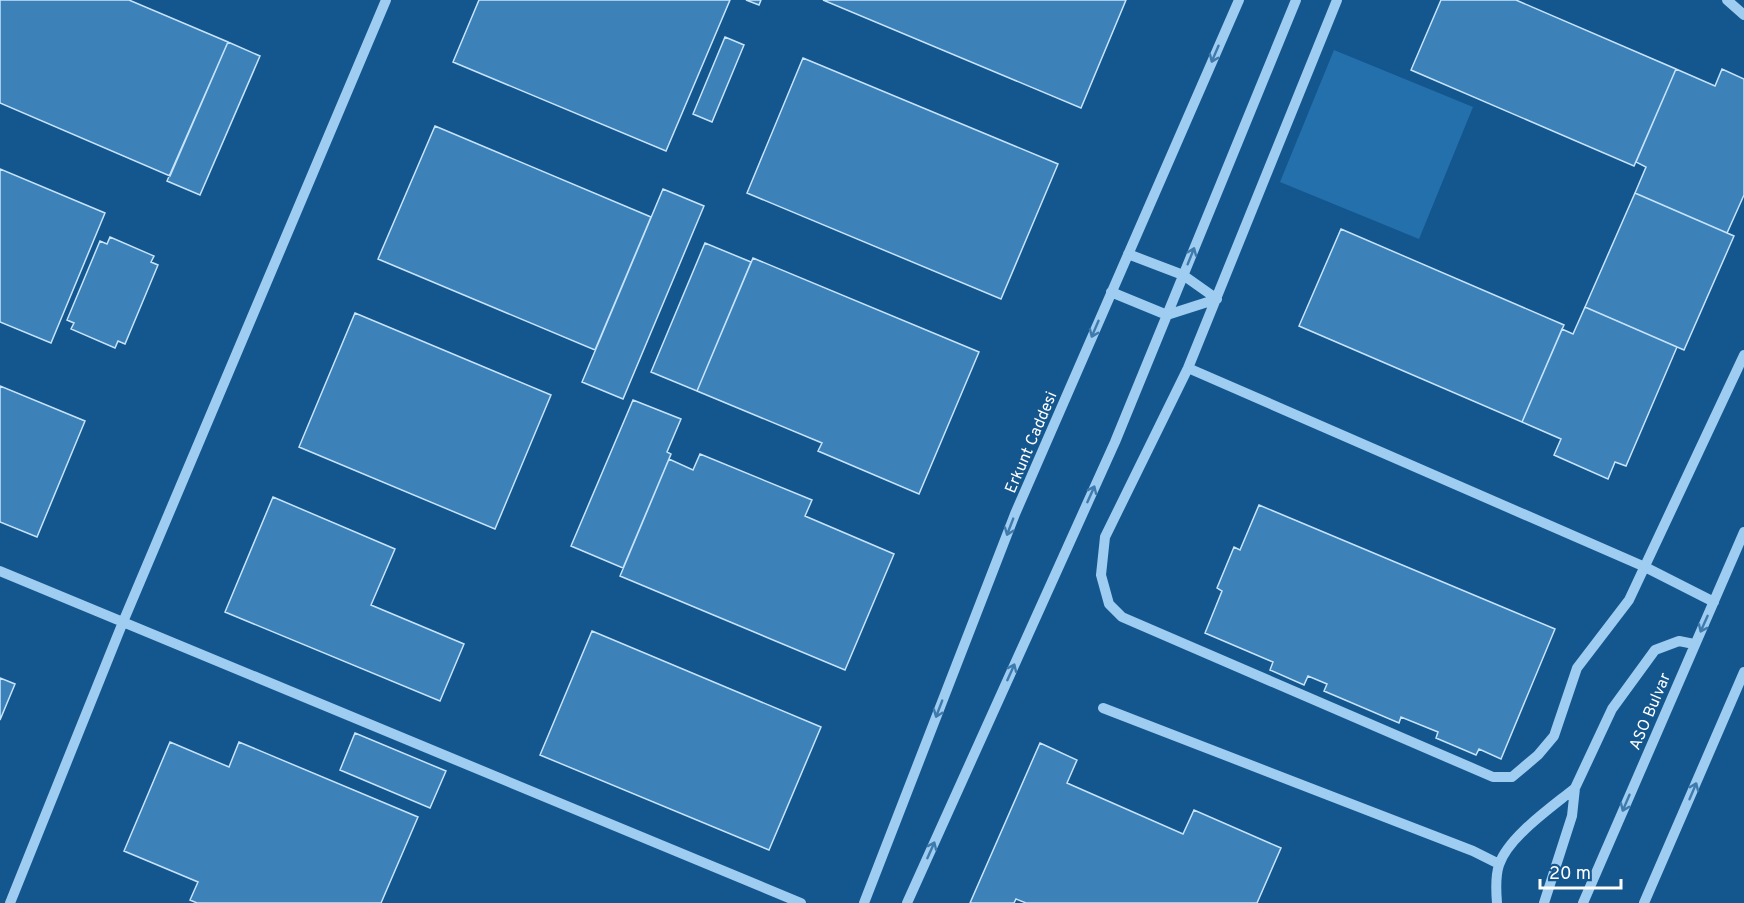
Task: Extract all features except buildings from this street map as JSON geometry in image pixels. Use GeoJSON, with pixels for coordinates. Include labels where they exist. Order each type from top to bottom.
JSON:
{"type":"FeatureCollection","features":[{"type":"Feature","properties":{"kind":"street"},"geometry":{"type":"LineString","coordinates":[[10,903],[123,622],[386,0]]}},
{"type":"Feature","properties":{"kind":"street","name":"Erkunt Caddesi"},"geometry":{"type":"LineString","coordinates":[[864,903],[1015,513],[1239,0]]}},
{"type":"Feature","properties":{"kind":"street"},"geometry":{"type":"LineString","coordinates":[[908,903],[1115,442],[1296,0]]}},
{"type":"Feature","properties":{"kind":"street"},"geometry":{"type":"LineString","coordinates":[[1337,0],[1188,368],[1105,537],[1101,575],[1109,604],[1122,617],[1493,777],[1512,777],[1539,755],[1554,736],[1577,668],[1629,600],[1744,355]]}},
{"type":"Feature","properties":{"kind":"street"},"geometry":{"type":"LineString","coordinates":[[1727,0],[1744,15]]}},
{"type":"Feature","properties":{"kind":"street"},"geometry":{"type":"LineString","coordinates":[[1128,254],[1183,275],[1216,299]]}},
{"type":"Feature","properties":{"kind":"street"},"geometry":{"type":"LineString","coordinates":[[1111,292],[1167,315],[1216,299]]}},
{"type":"Feature","properties":{"kind":"street"},"geometry":{"type":"LineString","coordinates":[[1188,368],[1645,567],[1713,602]]}},
{"type":"Feature","properties":{"kind":"street","name":"ASO Bulvar"},"geometry":{"type":"LineString","coordinates":[[1582,903],[1744,532]]}},
{"type":"Feature","properties":{"kind":"street"},"geometry":{"type":"LineString","coordinates":[[0,571],[801,903]]}},
{"type":"Feature","properties":{"kind":"street"},"geometry":{"type":"LineString","coordinates":[[1544,903],[1572,816],[1575,788],[1612,710],[1647,658],[1678,640],[1694,644]]}},
{"type":"Feature","properties":{"kind":"street"},"geometry":{"type":"LineString","coordinates":[[1644,903],[1744,672]]}},
{"type":"Feature","properties":{"kind":"street"},"geometry":{"type":"LineString","coordinates":[[1103,708],[1473,850],[1499,864]]}},
{"type":"Feature","properties":{"kind":"street"},"geometry":{"type":"LineString","coordinates":[[1497,903],[1496,887],[1499,864],[1510,846],[1575,788]]}},
{"type":"Feature","properties":{"kind":"shaded area"},"geometry":{"type":"Polygon","coordinates":[[[1334,50],[1473,107],[1419,239],[1280,182],[1334,50]]]}}]}
